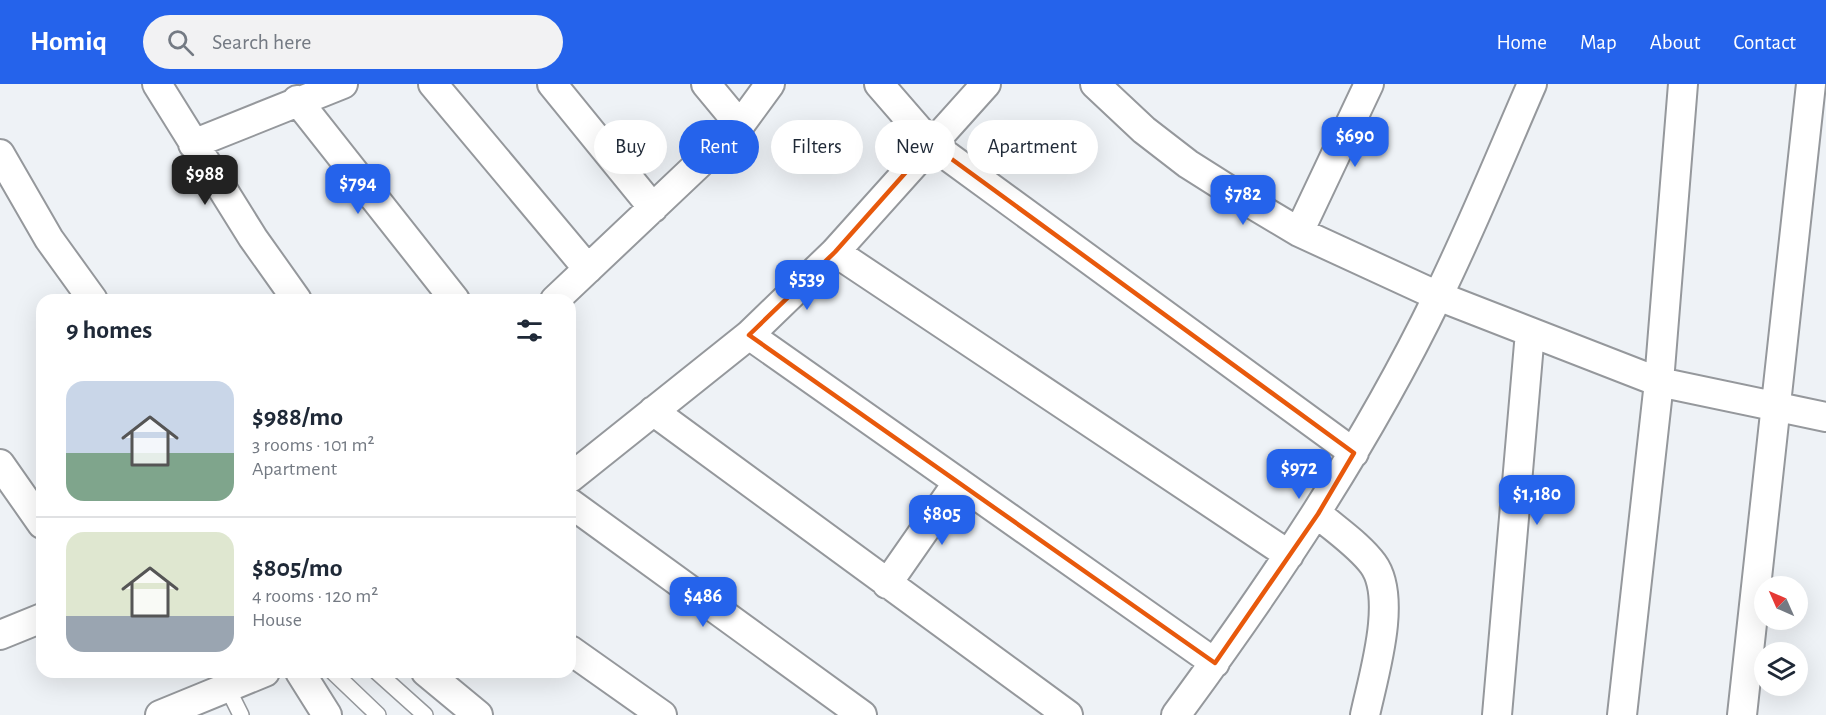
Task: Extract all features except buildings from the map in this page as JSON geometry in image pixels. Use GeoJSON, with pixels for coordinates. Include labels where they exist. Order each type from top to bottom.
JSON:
{"type":"FeatureCollection","features":[{"type":"Feature","properties":{"kind":"street"},"geometry":{"type":"LineString","coordinates":[[157,84],[193,144],[293,294]]}},
{"type":"Feature","properties":{"kind":"street"},"geometry":{"type":"LineString","coordinates":[[193,144],[297,100],[343,84]]}},
{"type":"Feature","properties":{"kind":"street"},"geometry":{"type":"LineString","coordinates":[[433,84],[588,269]]}},
{"type":"Feature","properties":{"kind":"street"},"geometry":{"type":"LineString","coordinates":[[552,84],[653,208]]}},
{"type":"Feature","properties":{"kind":"street"},"geometry":{"type":"LineString","coordinates":[[706,84],[736,120]]}},
{"type":"Feature","properties":{"kind":"street"},"geometry":{"type":"LineString","coordinates":[[744,120],[770,84]]}},
{"type":"Feature","properties":{"kind":"street"},"geometry":{"type":"LineString","coordinates":[[879,84],[910,120]]}},
{"type":"Feature","properties":{"kind":"street"},"geometry":{"type":"LineString","coordinates":[[953,120],[986,84]]}},
{"type":"Feature","properties":{"kind":"street"},"geometry":{"type":"LineString","coordinates":[[1095,84],[1144,130],[1188,164],[1299,232],[1438,296],[1659,382],[1826,417]]}},
{"type":"Feature","properties":{"kind":"street"},"geometry":{"type":"LineString","coordinates":[[1299,232],[1369,84]]}},
{"type":"Feature","properties":{"kind":"street"},"geometry":{"type":"LineString","coordinates":[[1176,715],[1215,663],[1318,514],[1354,453],[1438,296],[1532,84]]}},
{"type":"Feature","properties":{"kind":"street"},"geometry":{"type":"LineString","coordinates":[[1622,715],[1659,382],[1683,84]]}},
{"type":"Feature","properties":{"kind":"street"},"geometry":{"type":"LineString","coordinates":[[1742,715],[1776,406],[1814,175],[1811,84]]}},
{"type":"Feature","properties":{"kind":"street"},"geometry":{"type":"LineString","coordinates":[[297,100],[450,294]]}},
{"type":"Feature","properties":{"kind":"street"},"geometry":{"type":"LineString","coordinates":[[0,154],[49,239],[89,294]]}},
{"type":"Feature","properties":{"kind":"street"},"geometry":{"type":"LineString","coordinates":[[955,162],[1354,453]]}},
{"type":"Feature","properties":{"kind":"street"},"geometry":{"type":"LineString","coordinates":[[561,294],[689,174]]}},
{"type":"Feature","properties":{"kind":"street"},"geometry":{"type":"LineString","coordinates":[[576,473],[749,335],[835,252],[904,174]]}},
{"type":"Feature","properties":{"kind":"street"},"geometry":{"type":"LineString","coordinates":[[835,252],[1289,555]]}},
{"type":"Feature","properties":{"kind":"street"},"geometry":{"type":"LineString","coordinates":[[1497,715],[1530,332]]}},
{"type":"Feature","properties":{"kind":"street"},"geometry":{"type":"LineString","coordinates":[[749,335],[1215,663]]}},
{"type":"Feature","properties":{"kind":"street"},"geometry":{"type":"LineString","coordinates":[[652,411],[1068,715]]}},
{"type":"Feature","properties":{"kind":"street"},"geometry":{"type":"LineString","coordinates":[[0,464],[8,491],[36,518]]}},
{"type":"Feature","properties":{"kind":"street"},"geometry":{"type":"LineString","coordinates":[[887,584],[958,482]]}},
{"type":"Feature","properties":{"kind":"street"},"geometry":{"type":"LineString","coordinates":[[576,507],[862,715]]}},
{"type":"Feature","properties":{"kind":"street"},"geometry":{"type":"LineString","coordinates":[[1318,514],[1374,565],[1382,583],[1383,626],[1365,715]]}},
{"type":"Feature","properties":{"kind":"street"},"geometry":{"type":"LineString","coordinates":[[0,635],[36,620]]}},
{"type":"Feature","properties":{"kind":"street"},"geometry":{"type":"LineString","coordinates":[[576,654],[662,715]]}},
{"type":"Feature","properties":{"kind":"street"},"geometry":{"type":"LineString","coordinates":[[160,715],[250,678]]}},
{"type":"Feature","properties":{"kind":"street"},"geometry":{"type":"LineString","coordinates":[[304,678],[327,715]]}},
{"type":"Feature","properties":{"kind":"street"},"geometry":{"type":"LineString","coordinates":[[433,678],[478,715]]}},
{"type":"Feature","properties":{"kind":"lane"},"geometry":{"type":"LineString","coordinates":[[339,678],[378,715]]}},
{"type":"Feature","properties":{"kind":"lane"},"geometry":{"type":"LineString","coordinates":[[383,678],[425,715]]}},
{"type":"Feature","properties":{"kind":"lane"},"geometry":{"type":"LineString","coordinates":[[227,687],[241,715]]}},
{"type":"Feature","properties":{"kind":"highlighted area"},"geometry":{"type":"Polygon","coordinates":[[[931,144],[1354,453],[1318,514],[1215,663],[749,335],[835,252],[931,144]]]}}]}
